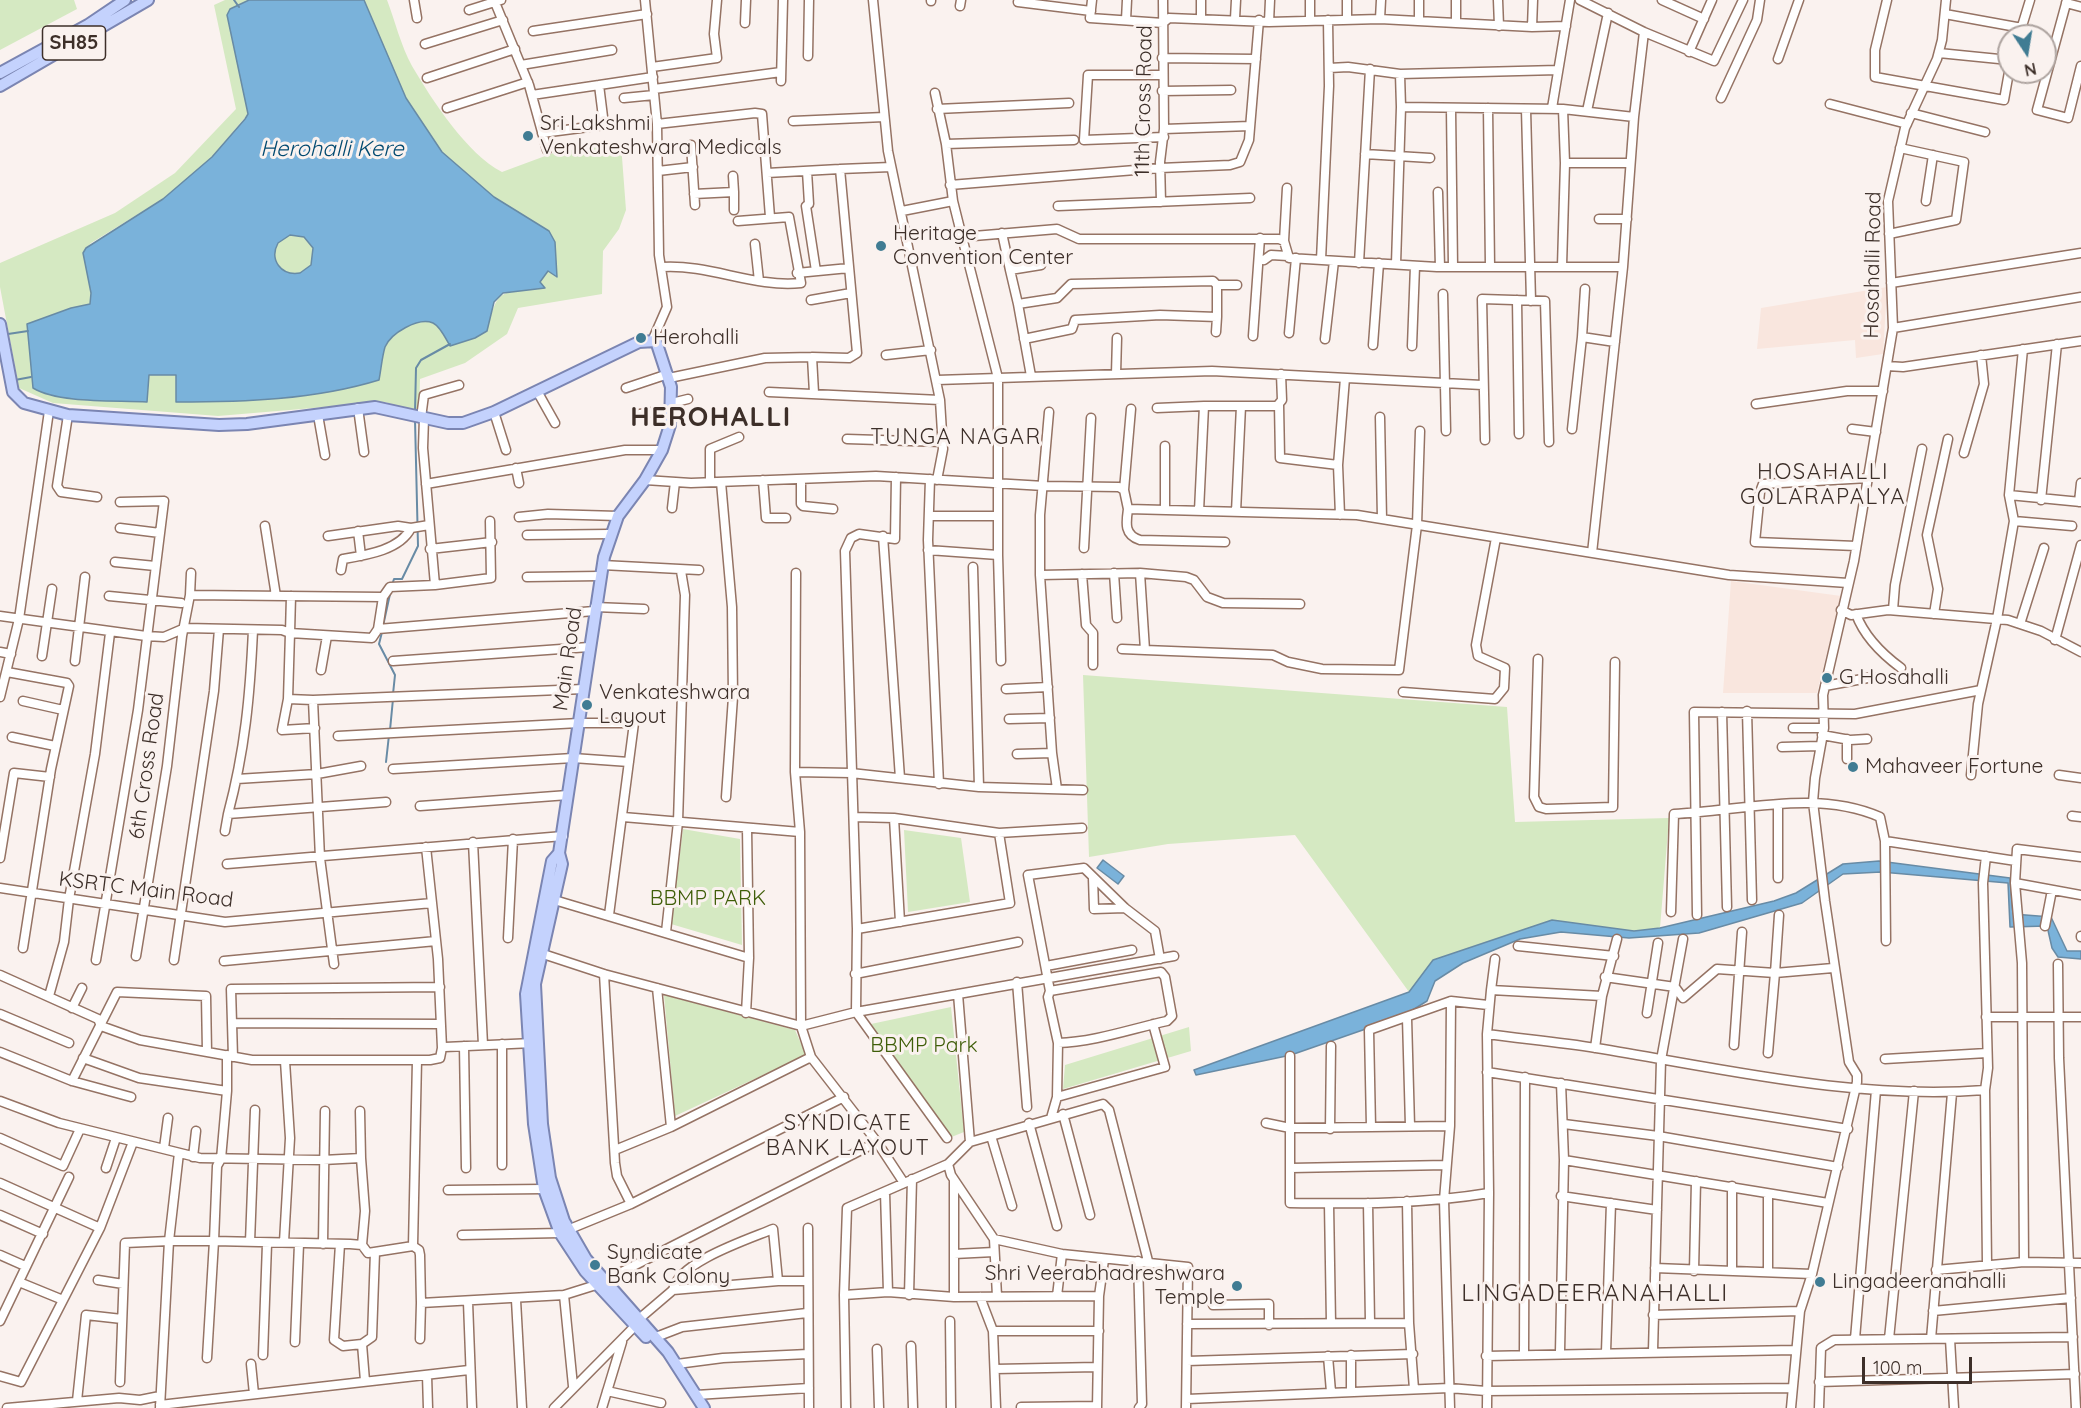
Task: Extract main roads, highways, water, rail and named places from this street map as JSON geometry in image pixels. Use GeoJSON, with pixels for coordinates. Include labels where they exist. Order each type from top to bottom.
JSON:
{"type":"FeatureCollection","features":[{"type":"Feature","properties":{"kind":"main road","name":"SH85"},"geometry":{"type":"LineString","coordinates":[[0,86],[90,29],[124,2],[148,0]]}},
{"type":"Feature","properties":{"kind":"main road","name":"SH85"},"geometry":{"type":"LineString","coordinates":[[0,73],[90,29]]}},
{"type":"Feature","properties":{"kind":"main road"},"geometry":{"type":"LineString","coordinates":[[0,324],[4,361]]}},
{"type":"Feature","properties":{"kind":"main road","name":"Main Road"},"geometry":{"type":"LineString","coordinates":[[4,361],[13,392],[24,404],[68,415],[219,426],[318,415],[358,408],[384,408],[419,417],[463,423],[494,412],[639,342],[653,339],[660,347],[669,376],[672,406],[667,438],[645,480],[618,516],[610,534],[601,571],[559,854],[552,861],[549,899],[526,994],[532,1043]]}},
{"type":"Feature","properties":{"kind":"main road"},"geometry":{"type":"LineString","coordinates":[[532,1043],[537,1153],[543,1189],[564,1231],[600,1283],[637,1322],[671,1368],[696,1408]]}},
{"type":"Feature","properties":{"kind":"main road"},"geometry":{"type":"LineString","coordinates":[[532,1043],[548,1166],[564,1231]]}},
{"type":"Feature","properties":{"kind":"main road"},"geometry":{"type":"LineString","coordinates":[[637,1322],[656,1337],[677,1364],[704,1408]]}},
{"type":"Feature","properties":{"kind":"water","name":"Herohalli Kere"},"geometry":{"type":"Polygon","coordinates":[[[249,0],[364,0],[406,98],[442,152],[494,197],[549,231],[555,242],[557,277],[548,271],[540,282],[545,288],[503,293],[494,302],[487,331],[475,338],[450,346],[433,323],[413,324],[393,336],[388,342],[383,355],[379,380],[354,387],[304,396],[176,402],[176,375],[149,375],[147,402],[73,399],[58,397],[33,388],[27,324],[71,308],[90,304],[91,293],[83,253],[86,248],[163,199],[212,157],[248,114],[227,15],[230,9],[249,0]],[[290,235],[278,243],[275,255],[278,266],[287,272],[300,273],[311,265],[313,248],[304,237],[290,235]]]}},
{"type":"Feature","properties":{"kind":"water"},"geometry":{"type":"Polygon","coordinates":[[[1103,860],[1124,876],[1118,884],[1097,868],[1103,860]]]}},
{"type":"Feature","properties":{"kind":"water"},"geometry":{"type":"Polygon","coordinates":[[[1879,861],[2010,878],[2013,914],[2051,917],[2067,951],[2081,951],[2081,959],[2058,957],[2052,948],[2047,926],[2010,927],[2008,883],[1881,872],[1843,874],[1802,903],[1699,933],[1629,938],[1561,932],[1520,939],[1463,963],[1435,981],[1427,1001],[1403,1016],[1291,1055],[1196,1075],[1194,1070],[1409,992],[1433,960],[1552,920],[1634,931],[1660,928],[1774,901],[1796,893],[1843,864],[1879,861]]]}},
{"type":"Feature","properties":{"kind":"waterway"},"geometry":{"type":"LineString","coordinates":[[234,0],[239,7]]}},
{"type":"Feature","properties":{"kind":"waterway"},"geometry":{"type":"LineString","coordinates":[[8,334],[28,331]]}},
{"type":"Feature","properties":{"kind":"waterway"},"geometry":{"type":"LineString","coordinates":[[415,412],[416,368],[421,360],[450,344]]}},
{"type":"Feature","properties":{"kind":"waterway"},"geometry":{"type":"LineString","coordinates":[[15,380],[31,377]]}},
{"type":"Feature","properties":{"kind":"waterway"},"geometry":{"type":"LineString","coordinates":[[392,585],[394,579],[402,579],[418,546],[415,420]]}},
{"type":"Feature","properties":{"kind":"waterway"},"geometry":{"type":"LineString","coordinates":[[383,626],[390,594]]}},
{"type":"Feature","properties":{"kind":"waterway"},"geometry":{"type":"LineString","coordinates":[[382,632],[379,644],[395,675],[393,694]]}},
{"type":"Feature","properties":{"kind":"waterway"},"geometry":{"type":"LineString","coordinates":[[390,730],[393,699]]}},
{"type":"Feature","properties":{"kind":"waterway"},"geometry":{"type":"LineString","coordinates":[[386,762],[389,735]]}},
{"type":"Feature","properties":{"kind":"place","name":"Sri Lakshmi Venkateshwara Medicals"},"geometry":{"type":"Point","coordinates":[528,136]}},
{"type":"Feature","properties":{"kind":"place","name":"Heritage Convention Center"},"geometry":{"type":"Point","coordinates":[881,246]}},
{"type":"Feature","properties":{"kind":"place","name":"Herohalli"},"geometry":{"type":"Point","coordinates":[641,338]}},
{"type":"Feature","properties":{"kind":"place","name":"G Hosahalli"},"geometry":{"type":"Point","coordinates":[1827,678]}},
{"type":"Feature","properties":{"kind":"place","name":"Venkateshwara Layout"},"geometry":{"type":"Point","coordinates":[587,705]}},
{"type":"Feature","properties":{"kind":"place","name":"Mahaveer Fortune"},"geometry":{"type":"Point","coordinates":[1853,767]}},
{"type":"Feature","properties":{"kind":"place","name":"Syndicate Bank Colony"},"geometry":{"type":"Point","coordinates":[595,1265]}},
{"type":"Feature","properties":{"kind":"place","name":"Lingadeeranahalli"},"geometry":{"type":"Point","coordinates":[1820,1282]}},
{"type":"Feature","properties":{"kind":"place","name":"Shri Veerabhadreshwara Temple"},"geometry":{"type":"Point","coordinates":[1237,1286]}},
{"type":"Feature","properties":{"kind":"district","name":"HEROHALLI"},"geometry":{"type":"Point","coordinates":[711,418]}},
{"type":"Feature","properties":{"kind":"district","name":"TUNGA NAGAR"},"geometry":{"type":"Point","coordinates":[956,437]}},
{"type":"Feature","properties":{"kind":"district","name":"HOSAHALLI GOLARAPALYA"},"geometry":{"type":"Point","coordinates":[1823,485]}},
{"type":"Feature","properties":{"kind":"district","name":"SYNDICATE BANK LAYOUT"},"geometry":{"type":"Point","coordinates":[848,1136]}},
{"type":"Feature","properties":{"kind":"district","name":"LINGADEERANAHALLI"},"geometry":{"type":"Point","coordinates":[1595,1294]}},
{"type":"Feature","properties":{"kind":"park label","name":"BBMP PARK"},"geometry":{"type":"Point","coordinates":[708,899]}},
{"type":"Feature","properties":{"kind":"park label","name":"BBMP Park"},"geometry":{"type":"Point","coordinates":[924,1046]}}]}
